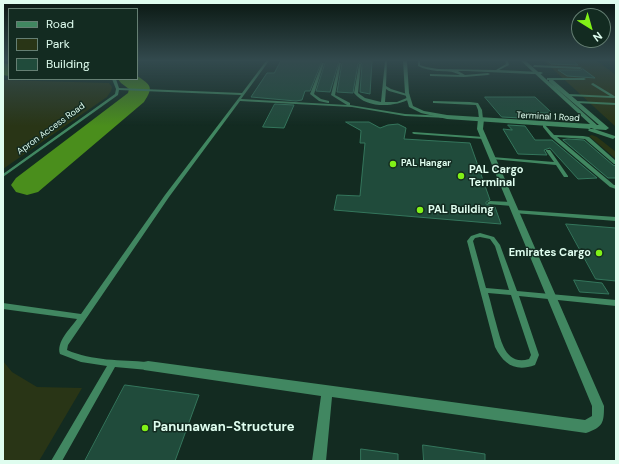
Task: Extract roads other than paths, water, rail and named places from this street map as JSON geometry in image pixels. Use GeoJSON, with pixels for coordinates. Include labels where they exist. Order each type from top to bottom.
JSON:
{"type":"FeatureCollection","features":[{"type":"Feature","properties":{"kind":"street"},"geometry":{"type":"LineString","coordinates":[[407,83],[408,97]]}},
{"type":"Feature","properties":{"kind":"street"},"geometry":{"type":"LineString","coordinates":[[545,83],[587,121],[613,137]]}},
{"type":"Feature","properties":{"kind":"street"},"geometry":{"type":"LineString","coordinates":[[553,83],[599,121],[613,137]]}},
{"type":"Feature","properties":{"kind":"street","name":"Terminal 1 Road"},"geometry":{"type":"LineString","coordinates":[[408,97],[412,107],[416,110],[447,117],[605,127]]}},
{"type":"Feature","properties":{"kind":"street","name":"Terminal 1 Road"},"geometry":{"type":"LineString","coordinates":[[481,119],[501,116],[599,121]]}},
{"type":"Feature","properties":{"kind":"street"},"geometry":{"type":"LineString","coordinates":[[148,366],[586,426],[598,419],[598,406],[480,129],[481,119]]}},
{"type":"Feature","properties":{"kind":"street","name":"Terminal 1 Road"},"geometry":{"type":"LineString","coordinates":[[481,119],[518,125],[586,129],[613,137]]}},
{"type":"Feature","properties":{"kind":"street"},"geometry":{"type":"LineString","coordinates":[[319,461],[327,391]]}},
{"type":"Feature","properties":{"kind":"lane"},"geometry":{"type":"LineString","coordinates":[[116,83],[118,88],[243,94]]}},
{"type":"Feature","properties":{"kind":"lane"},"geometry":{"type":"LineString","coordinates":[[148,366],[113,363],[70,356],[63,352],[64,344],[167,196],[252,83]]}},
{"type":"Feature","properties":{"kind":"lane"},"geometry":{"type":"LineString","coordinates":[[316,83],[312,94],[320,100],[335,104]]}},
{"type":"Feature","properties":{"kind":"lane"},"geometry":{"type":"LineString","coordinates":[[336,83],[333,95],[352,106]]}},
{"type":"Feature","properties":{"kind":"lane"},"geometry":{"type":"LineString","coordinates":[[357,83],[356,93],[358,96],[372,101],[398,103],[408,97]]}},
{"type":"Feature","properties":{"kind":"lane"},"geometry":{"type":"LineString","coordinates":[[383,103],[384,83]]}},
{"type":"Feature","properties":{"kind":"lane"},"geometry":{"type":"LineString","coordinates":[[594,84],[615,97]]}},
{"type":"Feature","properties":{"kind":"lane"},"geometry":{"type":"LineString","coordinates":[[384,87],[408,97]]}},
{"type":"Feature","properties":{"kind":"lane","name":"Apron Access Road"},"geometry":{"type":"LineString","coordinates":[[3,176],[116,94],[118,88]]}},
{"type":"Feature","properties":{"kind":"lane"},"geometry":{"type":"LineString","coordinates":[[568,95],[615,97]]}},
{"type":"Feature","properties":{"kind":"lane"},"geometry":{"type":"LineString","coordinates":[[239,100],[335,104],[405,116],[447,117]]}},
{"type":"Feature","properties":{"kind":"lane"},"geometry":{"type":"LineString","coordinates":[[434,102],[470,102],[477,104],[480,110],[481,119]]}},
{"type":"Feature","properties":{"kind":"lane"},"geometry":{"type":"LineString","coordinates":[[577,102],[616,104]]}},
{"type":"Feature","properties":{"kind":"lane"},"geometry":{"type":"LineString","coordinates":[[544,126],[553,136],[612,186],[616,187]]}},
{"type":"Feature","properties":{"kind":"lane"},"geometry":{"type":"LineString","coordinates":[[414,133],[484,138]]}},
{"type":"Feature","properties":{"kind":"lane"},"geometry":{"type":"LineString","coordinates":[[553,136],[583,137],[616,163]]}},
{"type":"Feature","properties":{"kind":"lane"},"geometry":{"type":"LineString","coordinates":[[548,151],[566,176]]}},
{"type":"Feature","properties":{"kind":"lane"},"geometry":{"type":"LineString","coordinates":[[492,158],[556,164]]}},
{"type":"Feature","properties":{"kind":"lane"},"geometry":{"type":"LineString","coordinates":[[490,203],[514,208],[616,219]]}},
{"type":"Feature","properties":{"kind":"lane"},"geometry":{"type":"LineString","coordinates":[[480,235],[492,238],[497,243],[535,355],[532,362],[523,365],[510,361],[501,352],[484,290],[470,241],[473,237],[480,235]]}},
{"type":"Feature","properties":{"kind":"lane"},"geometry":{"type":"LineString","coordinates":[[484,290],[616,303]]}},
{"type":"Feature","properties":{"kind":"lane"},"geometry":{"type":"LineString","coordinates":[[3,306],[82,317]]}},
{"type":"Feature","properties":{"kind":"lane"},"geometry":{"type":"LineString","coordinates":[[56,461],[113,363]]}},
{"type":"Feature","properties":{"kind":"place","name":"PAL Hangar"},"geometry":{"type":"Point","coordinates":[393,164]}},
{"type":"Feature","properties":{"kind":"place","name":"PAL Cargo Terminal"},"geometry":{"type":"Point","coordinates":[461,176]}},
{"type":"Feature","properties":{"kind":"place","name":"PAL Building"},"geometry":{"type":"Point","coordinates":[420,210]}},
{"type":"Feature","properties":{"kind":"place","name":"Emirates Cargo"},"geometry":{"type":"Point","coordinates":[599,253]}},
{"type":"Feature","properties":{"kind":"place","name":"Panunawan-Structure"},"geometry":{"type":"Point","coordinates":[145,428]}}]}
